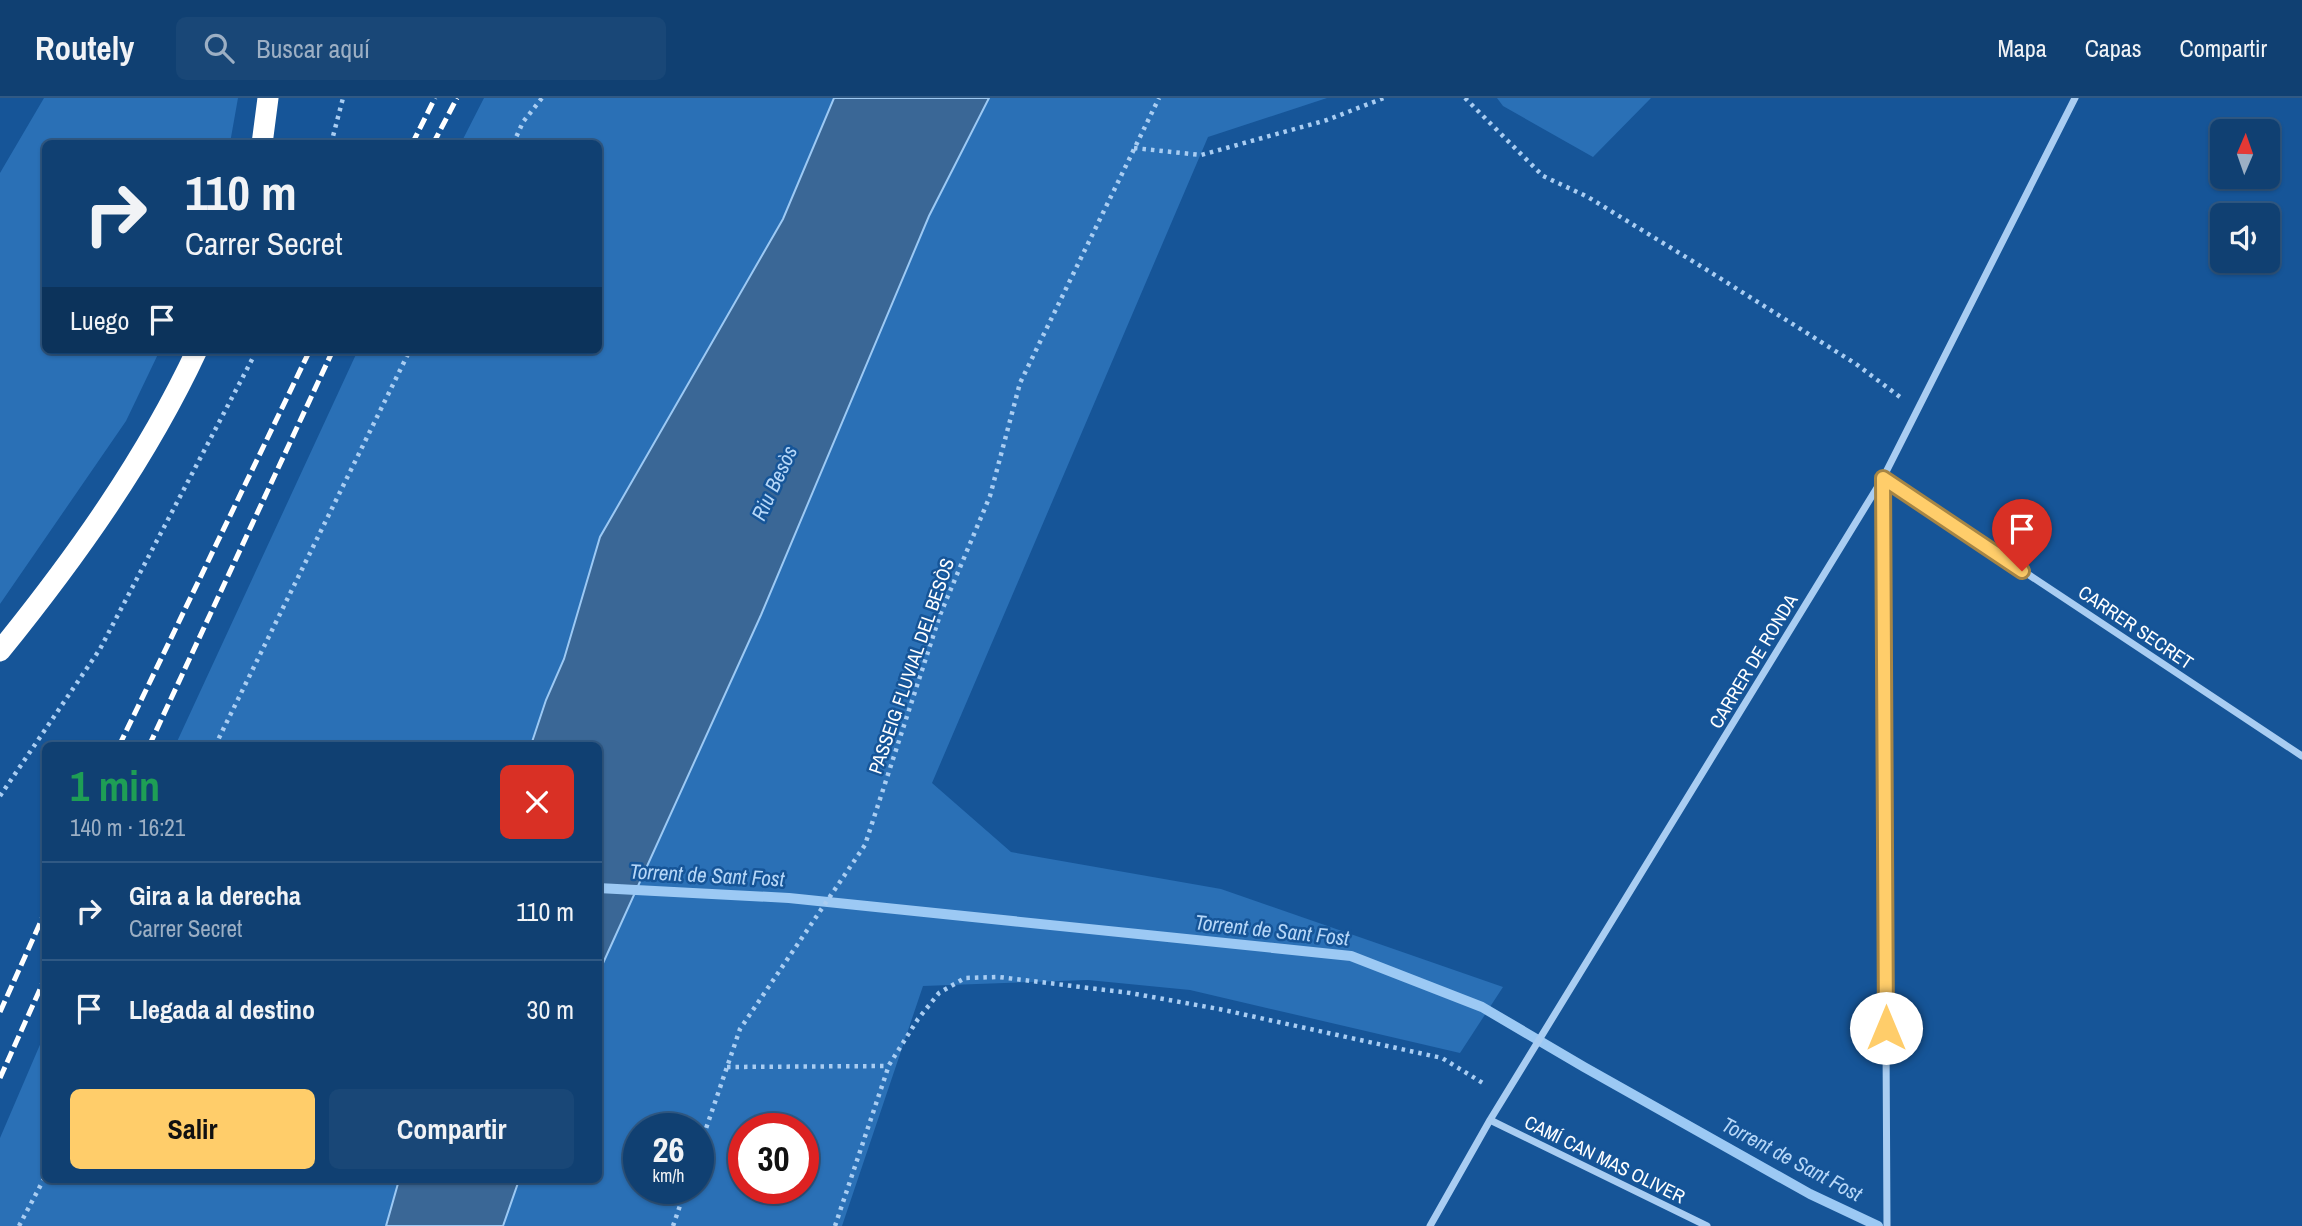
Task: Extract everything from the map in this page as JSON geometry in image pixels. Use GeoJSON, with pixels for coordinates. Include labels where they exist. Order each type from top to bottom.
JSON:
{"type":"FeatureCollection","features":[{"type":"Feature","properties":{"kind":"highway"},"geometry":{"type":"LineString","coordinates":[[263,140],[268,98]]}},
{"type":"Feature","properties":{"kind":"highway"},"geometry":{"type":"LineString","coordinates":[[0,651],[87,538],[137,463],[179,389],[195,354]]}},
{"type":"Feature","properties":{"kind":"street","name":"CARRER DE RONDA"},"geometry":{"type":"LineString","coordinates":[[1430,1226],[1490,1120],[1883,478],[2076,98]]}},
{"type":"Feature","properties":{"kind":"street","name":"CARRER SECRET"},"geometry":{"type":"LineString","coordinates":[[1883,478],[2302,756]]}},
{"type":"Feature","properties":{"kind":"street"},"geometry":{"type":"LineString","coordinates":[[1883,478],[1887,1226]]}},
{"type":"Feature","properties":{"kind":"street","name":"CAMÍ CAN MAS OLIVER"},"geometry":{"type":"LineString","coordinates":[[1490,1120],[1707,1226]]}},
{"type":"Feature","properties":{"kind":"path"},"geometry":{"type":"LineString","coordinates":[[332,140],[344,98]]}},
{"type":"Feature","properties":{"kind":"path"},"geometry":{"type":"LineString","coordinates":[[515,140],[523,122],[542,98]]}},
{"type":"Feature","properties":{"kind":"path","name":"PASSEIG FLUVIAL DEL BESÒS"},"geometry":{"type":"LineString","coordinates":[[711,1113],[740,1029],[865,845],[940,615],[990,496],[1020,383],[1159,98]]}},
{"type":"Feature","properties":{"kind":"path"},"geometry":{"type":"LineString","coordinates":[[1135,148],[1201,155],[1327,120],[1384,98]]}},
{"type":"Feature","properties":{"kind":"path"},"geometry":{"type":"LineString","coordinates":[[1465,98],[1543,176],[1588,197],[1856,363],[1917,410]]}},
{"type":"Feature","properties":{"kind":"path"},"geometry":{"type":"LineString","coordinates":[[0,796],[100,649],[255,354]]}},
{"type":"Feature","properties":{"kind":"path"},"geometry":{"type":"LineString","coordinates":[[217,742],[408,354]]}},
{"type":"Feature","properties":{"kind":"path"},"geometry":{"type":"LineString","coordinates":[[835,1226],[888,1066],[918,1018],[939,993],[965,978],[999,977],[1130,993],[1219,1009],[1442,1058],[1505,1096]]}},
{"type":"Feature","properties":{"kind":"path"},"geometry":{"type":"LineString","coordinates":[[727,1067],[888,1066]]}},
{"type":"Feature","properties":{"kind":"path"},"geometry":{"type":"LineString","coordinates":[[19,1226],[42,1183]]}},
{"type":"Feature","properties":{"kind":"path"},"geometry":{"type":"LineString","coordinates":[[673,1226],[681,1204]]}},
{"type":"Feature","properties":{"kind":"shaded area"},"geometry":{"type":"Polygon","coordinates":[[[44,98],[238,98],[231,140],[42,140],[42,354],[158,354],[126,421],[0,604],[0,173],[44,98]]]}},
{"type":"Feature","properties":{"kind":"shaded area"},"geometry":{"type":"Polygon","coordinates":[[[484,98],[834,98],[783,219],[589,579],[564,659],[532,742],[177,742],[356,354],[602,354],[602,140],[463,140],[484,98]]]}},
{"type":"Feature","properties":{"kind":"shaded area"},"geometry":{"type":"Polygon","coordinates":[[[989,98],[1327,98],[1208,137],[932,783],[1011,852],[1221,889],[1503,987],[1460,1053],[1190,990],[1088,980],[923,986],[842,1226],[503,1226],[518,1183],[602,1183],[602,965],[761,615],[929,216],[989,98]]]}},
{"type":"Feature","properties":{"kind":"shaded area"},"geometry":{"type":"Polygon","coordinates":[[[1497,98],[1651,98],[1593,157],[1503,106],[1497,98]]]}},
{"type":"Feature","properties":{"kind":"shaded area"},"geometry":{"type":"Polygon","coordinates":[[[42,1040],[42,1183],[398,1183],[386,1226],[0,1226],[0,1138],[42,1040]]]}},
{"type":"Feature","properties":{"kind":"water","name":"Riu Besòs"},"geometry":{"type":"Polygon","coordinates":[[[834,98],[989,98],[929,216],[761,615],[602,965],[602,742],[532,742],[564,659],[600,537],[783,219],[834,98]]]}},
{"type":"Feature","properties":{"kind":"water"},"geometry":{"type":"Polygon","coordinates":[[[398,1183],[518,1183],[503,1226],[386,1226],[398,1183]]]}},
{"type":"Feature","properties":{"kind":"waterway","name":"Torrent de Sant Fost"},"geometry":{"type":"LineString","coordinates":[[602,888],[789,898],[1351,956],[1482,1007],[1810,1194],[1878,1226]]}},
{"type":"Feature","properties":{"kind":"railway"},"geometry":{"type":"LineString","coordinates":[[414,140],[435,98]]}},
{"type":"Feature","properties":{"kind":"railway"},"geometry":{"type":"LineString","coordinates":[[435,140],[457,98]]}},
{"type":"Feature","properties":{"kind":"railway"},"geometry":{"type":"LineString","coordinates":[[121,742],[308,354]]}},
{"type":"Feature","properties":{"kind":"railway"},"geometry":{"type":"LineString","coordinates":[[151,742],[331,354]]}},
{"type":"Feature","properties":{"kind":"railway"},"geometry":{"type":"LineString","coordinates":[[0,1012],[42,919]]}},
{"type":"Feature","properties":{"kind":"railway"},"geometry":{"type":"LineString","coordinates":[[0,1078],[42,985]]}},
{"type":"Feature","properties":{"kind":"route"},"geometry":{"type":"LineString","coordinates":[[1886,1028],[1883,478],[2022,571]]}}]}
